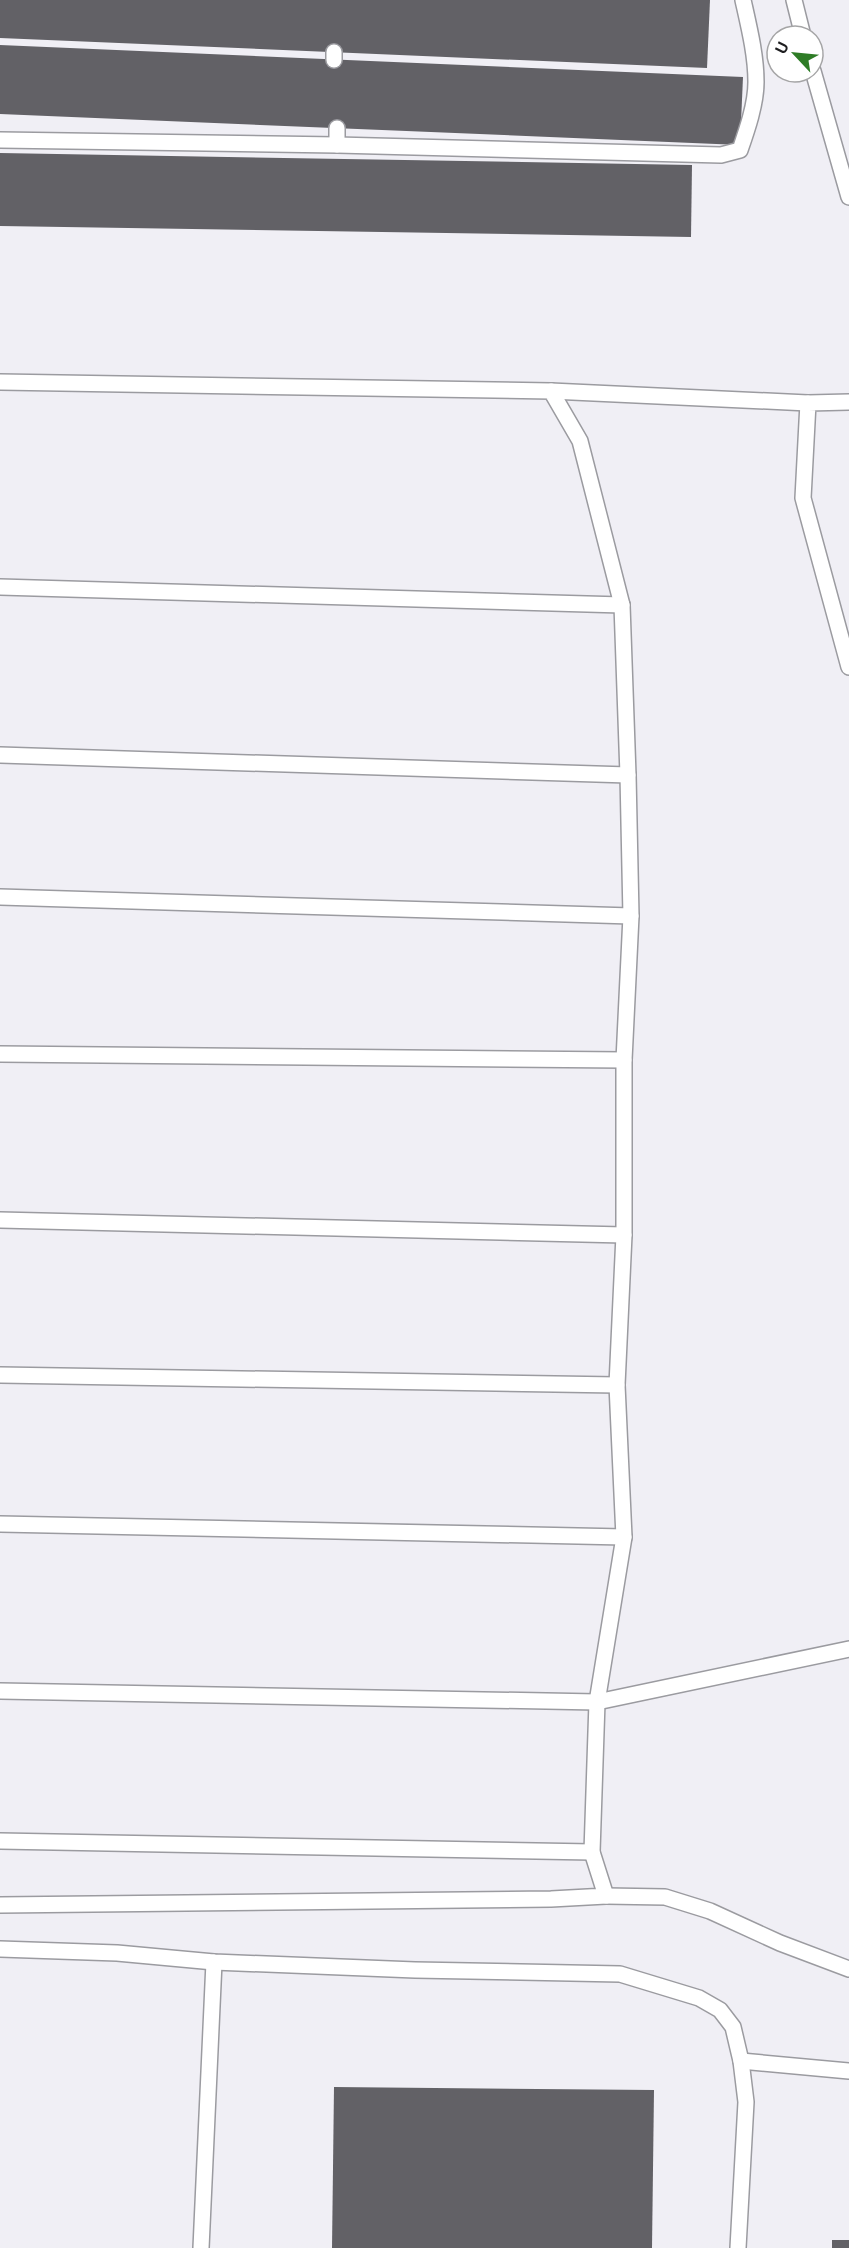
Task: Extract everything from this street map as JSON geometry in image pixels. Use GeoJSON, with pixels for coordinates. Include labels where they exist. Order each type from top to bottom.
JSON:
{"type":"FeatureCollection","features":[{"type":"Feature","properties":{"kind":"lane"},"geometry":{"type":"LineString","coordinates":[[0,140],[337,145],[721,155],[740,150],[747,129],[756,84],[753,50],[742,0]]}},
{"type":"Feature","properties":{"kind":"lane"},"geometry":{"type":"LineString","coordinates":[[794,0],[800,24]]}},
{"type":"Feature","properties":{"kind":"lane"},"geometry":{"type":"LineString","coordinates":[[816,84],[849,197]]}},
{"type":"Feature","properties":{"kind":"lane"},"geometry":{"type":"LineString","coordinates":[[337,128],[337,145]]}},
{"type":"Feature","properties":{"kind":"lane"},"geometry":{"type":"LineString","coordinates":[[0,382],[551,391],[808,403],[849,402]]}},
{"type":"Feature","properties":{"kind":"lane"},"geometry":{"type":"LineString","coordinates":[[551,391],[580,441],[622,605],[630,916],[624,1060],[624,1235],[617,1385],[624,1537],[597,1702],[591,1852],[606,1896]]}},
{"type":"Feature","properties":{"kind":"lane"},"geometry":{"type":"LineString","coordinates":[[808,403],[803,498],[849,667]]}},
{"type":"Feature","properties":{"kind":"lane"},"geometry":{"type":"LineString","coordinates":[[0,587],[622,605]]}},
{"type":"Feature","properties":{"kind":"lane"},"geometry":{"type":"LineString","coordinates":[[0,755],[628,775]]}},
{"type":"Feature","properties":{"kind":"lane"},"geometry":{"type":"LineString","coordinates":[[0,897],[630,916]]}},
{"type":"Feature","properties":{"kind":"lane"},"geometry":{"type":"LineString","coordinates":[[0,1054],[624,1060]]}},
{"type":"Feature","properties":{"kind":"lane"},"geometry":{"type":"LineString","coordinates":[[0,1220],[624,1235]]}},
{"type":"Feature","properties":{"kind":"lane"},"geometry":{"type":"LineString","coordinates":[[0,1375],[617,1385]]}},
{"type":"Feature","properties":{"kind":"lane"},"geometry":{"type":"LineString","coordinates":[[0,1524],[624,1537]]}},
{"type":"Feature","properties":{"kind":"lane"},"geometry":{"type":"LineString","coordinates":[[0,1691],[597,1702],[849,1649]]}},
{"type":"Feature","properties":{"kind":"lane"},"geometry":{"type":"LineString","coordinates":[[0,1842],[591,1852]]}},
{"type":"Feature","properties":{"kind":"lane"},"geometry":{"type":"LineString","coordinates":[[0,1905],[665,1897],[710,1911],[780,1943],[849,1969]]}},
{"type":"Feature","properties":{"kind":"lane"},"geometry":{"type":"LineString","coordinates":[[0,1949],[117,1953],[214,1962],[415,1970],[620,1974],[699,1998],[720,2010],[732,2027],[741,2061],[746,2102],[738,2248]]}},
{"type":"Feature","properties":{"kind":"lane"},"geometry":{"type":"LineString","coordinates":[[201,2248],[214,1962]]}},
{"type":"Feature","properties":{"kind":"lane"},"geometry":{"type":"LineString","coordinates":[[741,2061],[849,2071]]}},
{"type":"Feature","properties":{"kind":"building"},"geometry":{"type":"Polygon","coordinates":[[[0,0],[710,0],[707,68],[0,38],[0,0]]]}},
{"type":"Feature","properties":{"kind":"building"},"geometry":{"type":"Polygon","coordinates":[[[0,45],[743,77],[740,145],[0,114],[0,45]]]}},
{"type":"Feature","properties":{"kind":"building"},"geometry":{"type":"Polygon","coordinates":[[[0,153],[692,165],[691,237],[0,226],[0,153]]]}},
{"type":"Feature","properties":{"kind":"building"},"geometry":{"type":"Polygon","coordinates":[[[334,2087],[654,2090],[652,2248],[332,2248],[334,2087]]]}},
{"type":"Feature","properties":{"kind":"building"},"geometry":{"type":"Polygon","coordinates":[[[832,2240],[849,2240],[849,2248],[832,2248],[832,2240]]]}}]}
